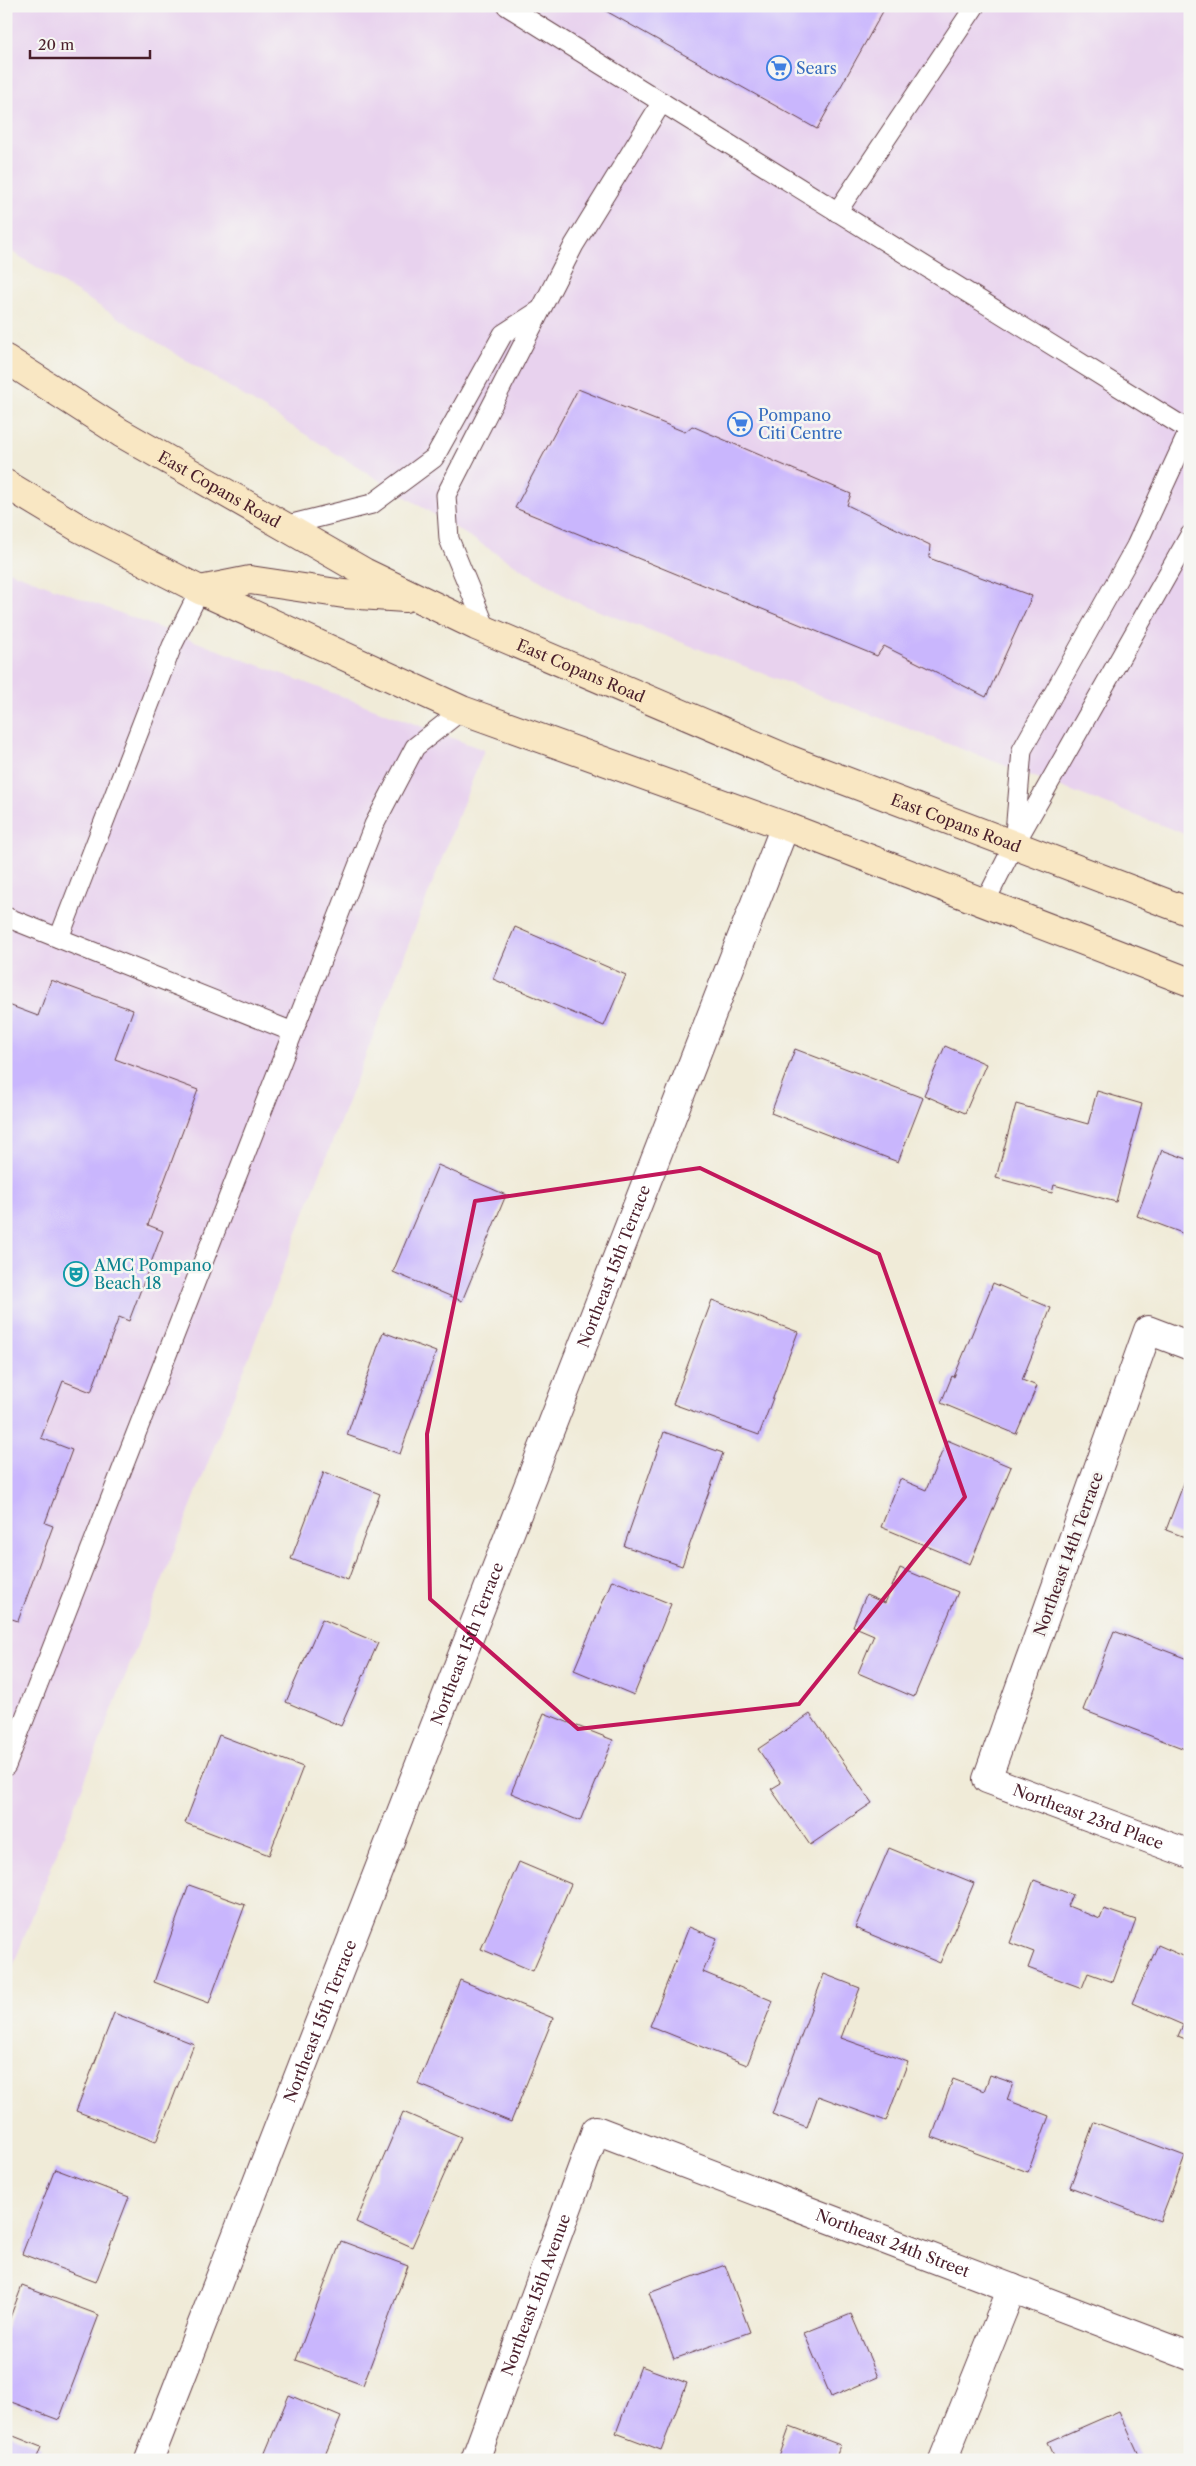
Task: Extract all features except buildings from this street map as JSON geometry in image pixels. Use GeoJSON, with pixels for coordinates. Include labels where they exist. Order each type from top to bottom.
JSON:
{"type":"FeatureCollection","features":[{"type":"Feature","properties":{"kind":"main road","name":"East Copans Road"},"geometry":{"type":"LineString","coordinates":[[6,359],[122,434],[364,572],[487,631],[788,759],[1190,912]]}},
{"type":"Feature","properties":{"kind":"main road"},"geometry":{"type":"LineString","coordinates":[[6,484],[80,528],[200,590],[462,710],[786,826],[1190,982]]}},
{"type":"Feature","properties":{"kind":"main road"},"geometry":{"type":"LineString","coordinates":[[200,590],[250,580],[344,594],[419,599]]}},
{"type":"Feature","properties":{"kind":"street","name":"Northeast 15th Terrace"},"geometry":{"type":"LineString","coordinates":[[149,2460],[786,826]]}},
{"type":"Feature","properties":{"kind":"street","name":"Northeast 14th Terrace"},"geometry":{"type":"LineString","coordinates":[[987,1779],[1148,1330],[1190,1346]]}},
{"type":"Feature","properties":{"kind":"street","name":"Northeast 23rd Place"},"geometry":{"type":"LineString","coordinates":[[987,1779],[1190,1854]]}},
{"type":"Feature","properties":{"kind":"street","name":"Northeast 24th Street"},"geometry":{"type":"LineString","coordinates":[[596,2130],[1190,2356]]}},
{"type":"Feature","properties":{"kind":"street","name":"Northeast 15th Avenue"},"geometry":{"type":"LineString","coordinates":[[475,2460],[596,2130]]}},
{"type":"Feature","properties":{"kind":"street"},"geometry":{"type":"LineString","coordinates":[[943,2460],[1012,2288]]}},
{"type":"Feature","properties":{"kind":"lane"},"geometry":{"type":"LineString","coordinates":[[507,6],[1190,431],[1136,546],[1022,750],[1014,845]]}},
{"type":"Feature","properties":{"kind":"lane"},"geometry":{"type":"LineString","coordinates":[[837,212],[975,6]]}},
{"type":"Feature","properties":{"kind":"lane"},"geometry":{"type":"LineString","coordinates":[[487,631],[450,539],[446,495],[574,245],[662,102]]}},
{"type":"Feature","properties":{"kind":"lane"},"geometry":{"type":"LineString","coordinates":[[284,526],[372,504],[434,458],[503,334],[541,310]]}},
{"type":"Feature","properties":{"kind":"lane"},"geometry":{"type":"LineString","coordinates":[[984,904],[1014,845],[1190,535]]}},
{"type":"Feature","properties":{"kind":"lane"},"geometry":{"type":"LineString","coordinates":[[59,938],[172,646],[200,590]]}},
{"type":"Feature","properties":{"kind":"lane"},"geometry":{"type":"LineString","coordinates":[[6,1766],[374,825],[415,747],[462,710]]}},
{"type":"Feature","properties":{"kind":"lane"},"geometry":{"type":"LineString","coordinates":[[6,917],[293,1032]]}},
{"type":"Feature","properties":{"kind":"highlighted area"},"geometry":{"type":"Polygon","coordinates":[[[700,1168],[879,1254],[965,1497],[799,1704],[578,1729],[430,1599],[427,1434],[475,1201],[700,1168]]]}},
{"type":"Feature","properties":{"kind":"shaded area","name":"Pompano Citi Centre"},"geometry":{"type":"Polygon","coordinates":[[[6,6],[1190,6],[1190,836],[573,601],[6,248],[6,6]]]}},
{"type":"Feature","properties":{"kind":"shaded area"},"geometry":{"type":"Polygon","coordinates":[[[6,570],[484,750],[6,1984],[6,570]]]}},
{"type":"Feature","properties":{"kind":"place","name":"Sears"},"geometry":{"type":"Point","coordinates":[779,68]}},
{"type":"Feature","properties":{"kind":"place","name":"Pompano Citi Centre"},"geometry":{"type":"Point","coordinates":[740,424]}},
{"type":"Feature","properties":{"kind":"place","name":"AMC Pompano Beach 18"},"geometry":{"type":"Point","coordinates":[76,1274]}}]}
